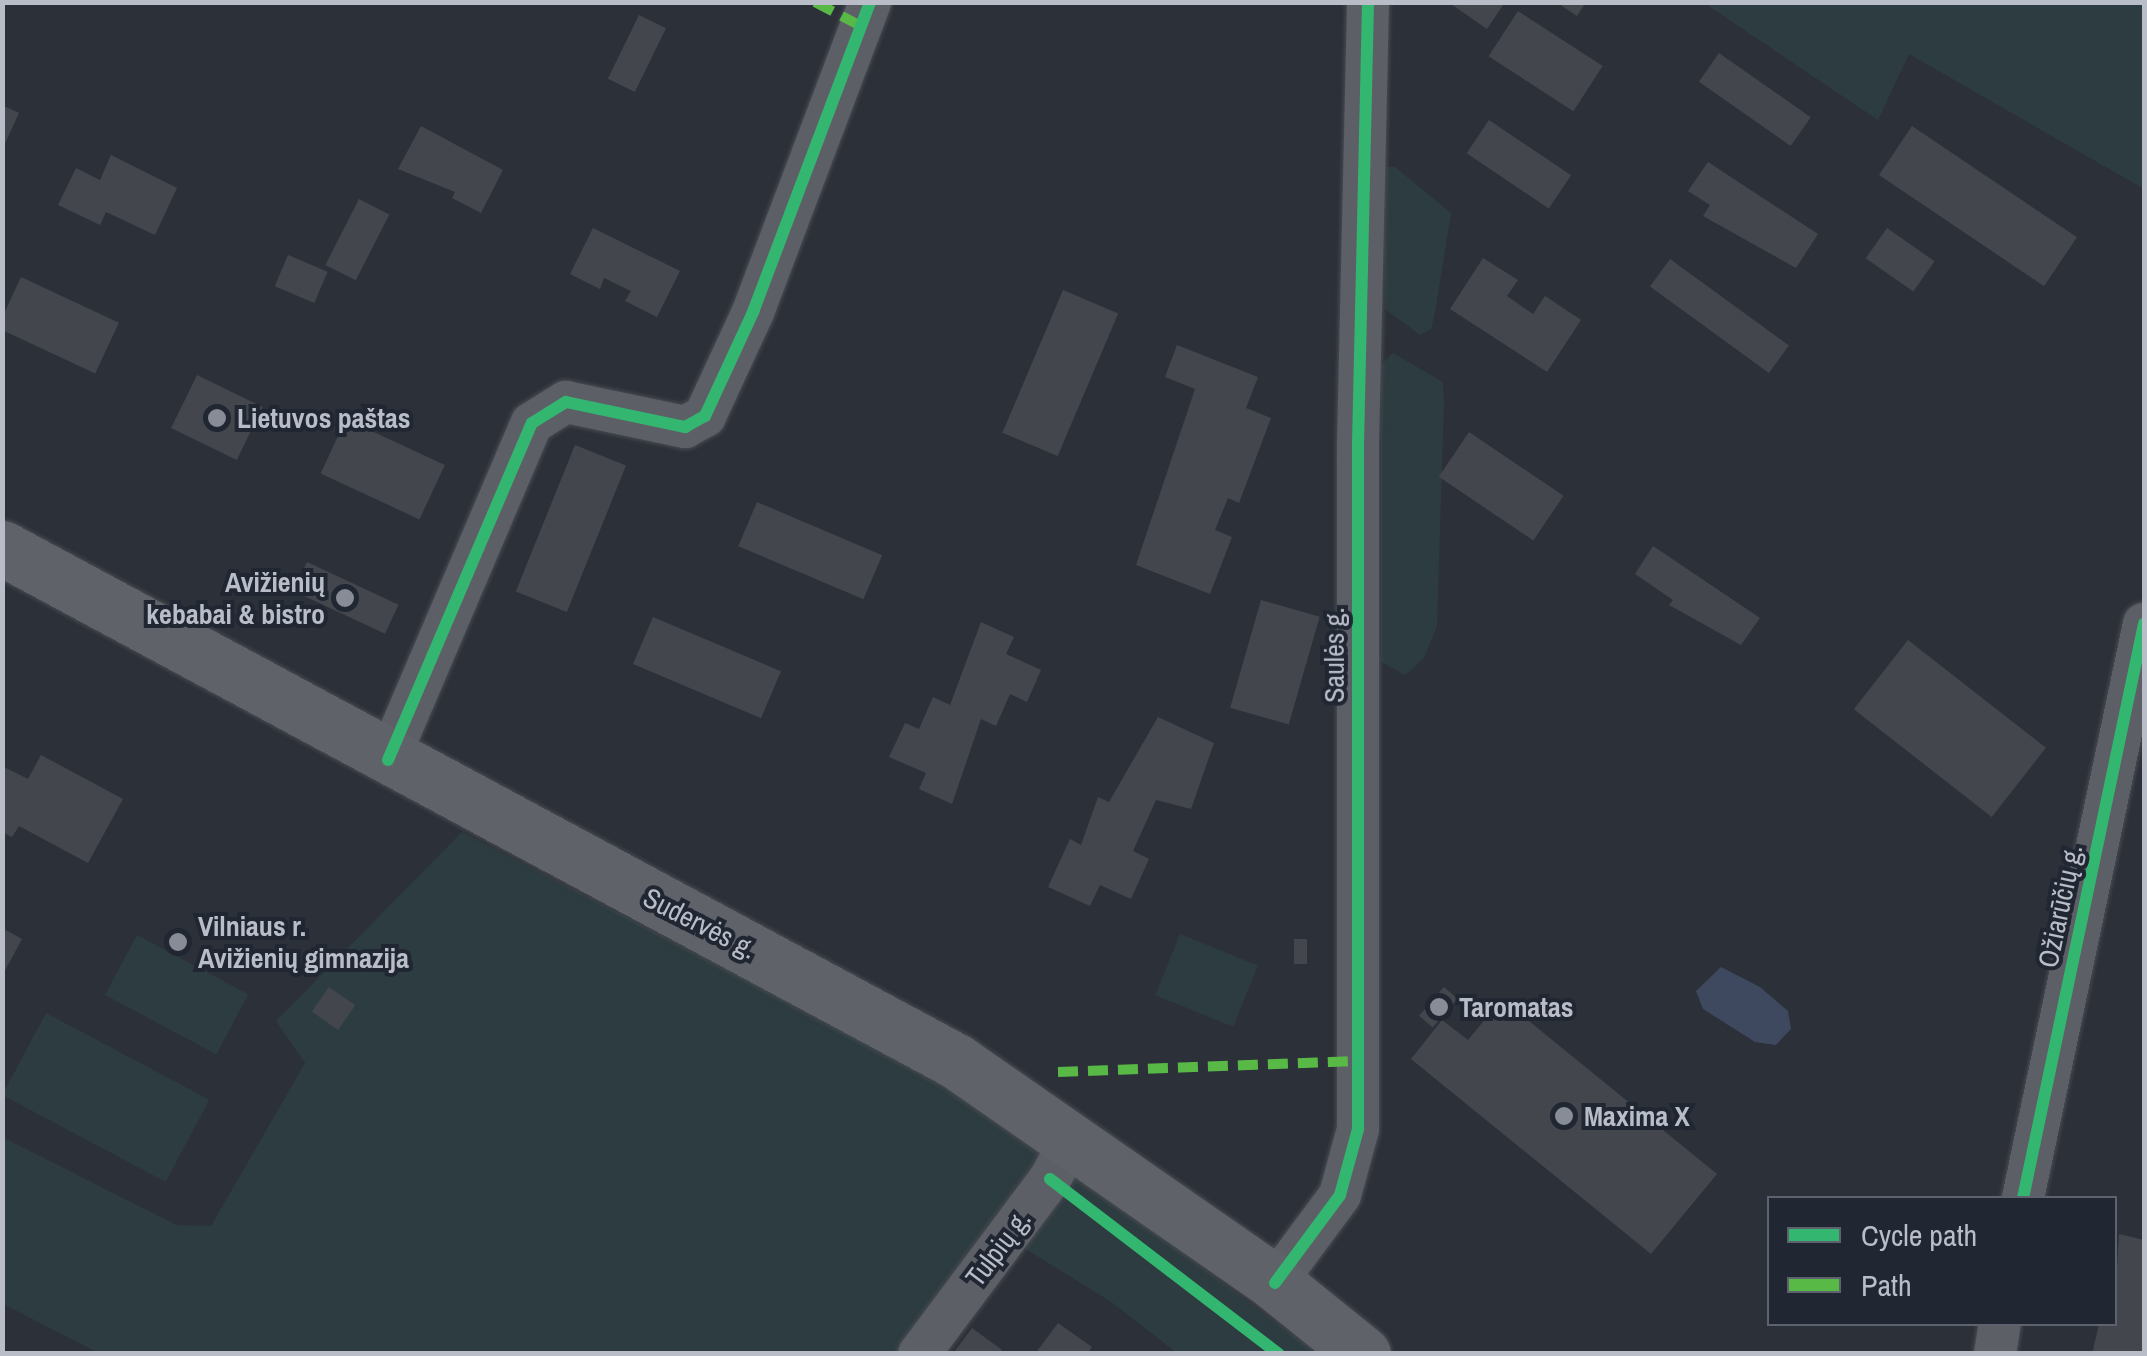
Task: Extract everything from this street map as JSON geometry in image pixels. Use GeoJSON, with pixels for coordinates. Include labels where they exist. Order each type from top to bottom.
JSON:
{"type":"FeatureCollection","features":[{"type":"Feature","properties":{"kind":"main road","name":"Sudervės g."},"geometry":{"type":"LineString","coordinates":[[2,548],[388,760],[922,1042],[1072,1138],[1275,1283],[1363,1354]]}},
{"type":"Feature","properties":{"kind":"street","name":"Saulės g."},"geometry":{"type":"LineString","coordinates":[[1275,1283],[1340,1195],[1358,1129],[1358,444],[1368,2]]}},
{"type":"Feature","properties":{"kind":"street"},"geometry":{"type":"LineString","coordinates":[[388,760],[532,423],[566,402],[685,427],[704,416],[753,312],[866,14]]}},
{"type":"Feature","properties":{"kind":"street","name":"Ožiarūčių g."},"geometry":{"type":"LineString","coordinates":[[2023,1196],[2144,624]]}},
{"type":"Feature","properties":{"kind":"street","name":"Tulpių g."},"geometry":{"type":"LineString","coordinates":[[919,1354],[1050,1179],[1072,1138]]}},
{"type":"Feature","properties":{"kind":"street"},"geometry":{"type":"LineString","coordinates":[[1995,1354],[2000,1326]]}},
{"type":"Feature","properties":{"kind":"shaded area"},"geometry":{"type":"Polygon","coordinates":[[[1704,3],[2144,3],[2144,189],[1909,54],[1878,120],[1704,3]]]}},
{"type":"Feature","properties":{"kind":"shaded area"},"geometry":{"type":"Polygon","coordinates":[[[1383,167],[1395,167],[1451,213],[1431,329],[1420,335],[1385,309],[1383,167]]]}},
{"type":"Feature","properties":{"kind":"shaded area"},"geometry":{"type":"Polygon","coordinates":[[[1393,353],[1443,382],[1444,401],[1437,626],[1424,658],[1405,675],[1381,662],[1381,365],[1393,353]]]}},
{"type":"Feature","properties":{"kind":"shaded area"},"geometry":{"type":"Polygon","coordinates":[[[462,832],[933,1076],[1081,1177],[1317,1353],[1177,1353],[1110,1301],[993,1229],[907,1353],[99,1353],[3,1304],[2,1137],[177,1225],[211,1226],[305,1063],[276,1021],[462,832]]]}},
{"type":"Feature","properties":{"kind":"shaded area"},"geometry":{"type":"Polygon","coordinates":[[[1180,934],[1258,965],[1233,1027],[1155,995],[1180,934]]]}},
{"type":"Feature","properties":{"kind":"shaded area"},"geometry":{"type":"Polygon","coordinates":[[[137,935],[248,994],[216,1054],[105,995],[137,935]]]}},
{"type":"Feature","properties":{"kind":"shaded area"},"geometry":{"type":"Polygon","coordinates":[[[46,1013],[209,1100],[166,1182],[2,1095],[46,1013]]]}},
{"type":"Feature","properties":{"kind":"water"},"geometry":{"type":"Polygon","coordinates":[[[1721,967],[1760,987],[1788,1011],[1791,1029],[1776,1045],[1755,1042],[1703,1009],[1696,991],[1721,967]]]}},
{"type":"Feature","properties":{"kind":"building"},"geometry":{"type":"Polygon","coordinates":[[[1448,2],[1505,2],[1487,29],[1448,2]]]}},
{"type":"Feature","properties":{"kind":"building"},"geometry":{"type":"Polygon","coordinates":[[[1556,2],[1586,2],[1577,16],[1556,2]]]}},
{"type":"Feature","properties":{"kind":"building"},"geometry":{"type":"Polygon","coordinates":[[[1518,11],[1603,66],[1573,111],[1489,56],[1518,11]]]}},
{"type":"Feature","properties":{"kind":"building"},"geometry":{"type":"Polygon","coordinates":[[[639,15],[666,28],[635,92],[608,79],[639,15]]]}},
{"type":"Feature","properties":{"kind":"building"},"geometry":{"type":"Polygon","coordinates":[[[1719,53],[1811,117],[1791,146],[1699,82],[1719,53]]]}},
{"type":"Feature","properties":{"kind":"building"},"geometry":{"type":"Polygon","coordinates":[[[2,105],[19,113],[2,150],[2,105]]]}},
{"type":"Feature","properties":{"kind":"building"},"geometry":{"type":"Polygon","coordinates":[[[1489,120],[1571,175],[1549,209],[1467,153],[1489,120]]]}},
{"type":"Feature","properties":{"kind":"building"},"geometry":{"type":"Polygon","coordinates":[[[421,126],[503,170],[481,213],[452,198],[455,192],[398,169],[421,126]]]}},
{"type":"Feature","properties":{"kind":"building"},"geometry":{"type":"Polygon","coordinates":[[[1912,126],[2077,237],[2044,286],[1879,175],[1912,126]]]}},
{"type":"Feature","properties":{"kind":"building"},"geometry":{"type":"Polygon","coordinates":[[[111,155],[177,188],[155,235],[106,212],[100,225],[58,205],[76,168],[100,180],[111,155]]]}},
{"type":"Feature","properties":{"kind":"building"},"geometry":{"type":"Polygon","coordinates":[[[1708,162],[1818,234],[1796,268],[1703,216],[1710,205],[1688,191],[1708,162]]]}},
{"type":"Feature","properties":{"kind":"building"},"geometry":{"type":"Polygon","coordinates":[[[359,199],[389,214],[356,280],[325,265],[359,199]]]}},
{"type":"Feature","properties":{"kind":"building"},"geometry":{"type":"Polygon","coordinates":[[[593,228],[680,271],[657,317],[625,301],[631,291],[604,278],[600,289],[570,274],[593,228]]]}},
{"type":"Feature","properties":{"kind":"building"},"geometry":{"type":"Polygon","coordinates":[[[1887,228],[1935,261],[1913,292],[1866,258],[1887,228]]]}},
{"type":"Feature","properties":{"kind":"building"},"geometry":{"type":"Polygon","coordinates":[[[288,255],[328,272],[314,303],[275,286],[288,255]]]}},
{"type":"Feature","properties":{"kind":"building"},"geometry":{"type":"Polygon","coordinates":[[[1483,258],[1518,280],[1507,296],[1533,314],[1545,296],[1581,320],[1547,372],[1450,309],[1483,258]]]}},
{"type":"Feature","properties":{"kind":"building"},"geometry":{"type":"Polygon","coordinates":[[[1670,259],[1789,345],[1769,373],[1650,287],[1670,259]]]}},
{"type":"Feature","properties":{"kind":"building"},"geometry":{"type":"Polygon","coordinates":[[[21,277],[119,323],[95,373],[2,330],[2,318],[21,277]]]}},
{"type":"Feature","properties":{"kind":"building"},"geometry":{"type":"Polygon","coordinates":[[[1063,290],[1118,313],[1058,456],[1002,433],[1063,290]]]}},
{"type":"Feature","properties":{"kind":"building"},"geometry":{"type":"Polygon","coordinates":[[[1177,345],[1258,377],[1246,408],[1271,418],[1239,503],[1228,498],[1215,530],[1232,537],[1210,594],[1136,565],[1195,389],[1165,377],[1177,345]]]}},
{"type":"Feature","properties":{"kind":"building","name":"Lietuvos paštas"},"geometry":{"type":"Polygon","coordinates":[[[197,375],[263,407],[237,460],[171,428],[197,375]]]}},
{"type":"Feature","properties":{"kind":"building"},"geometry":{"type":"Polygon","coordinates":[[[346,419],[445,465],[419,519],[321,473],[346,419]]]}},
{"type":"Feature","properties":{"kind":"building"},"geometry":{"type":"Polygon","coordinates":[[[1469,432],[1564,496],[1533,541],[1439,477],[1469,432]]]}},
{"type":"Feature","properties":{"kind":"building"},"geometry":{"type":"Polygon","coordinates":[[[575,445],[626,466],[567,612],[516,591],[575,445]]]}},
{"type":"Feature","properties":{"kind":"building"},"geometry":{"type":"Polygon","coordinates":[[[757,502],[882,555],[863,599],[738,546],[757,502]]]}},
{"type":"Feature","properties":{"kind":"building"},"geometry":{"type":"Polygon","coordinates":[[[1653,546],[1760,618],[1741,645],[1669,605],[1673,600],[1635,574],[1653,546]]]}},
{"type":"Feature","properties":{"kind":"building","name":"Avižienių kebabai & bistro"},"geometry":{"type":"Polygon","coordinates":[[[307,562],[399,605],[385,634],[293,591],[307,562]]]}},
{"type":"Feature","properties":{"kind":"building"},"geometry":{"type":"Polygon","coordinates":[[[1261,600],[1320,617],[1289,724],[1230,708],[1261,600]]]}},
{"type":"Feature","properties":{"kind":"building"},"geometry":{"type":"Polygon","coordinates":[[[653,617],[781,671],[761,718],[633,664],[653,617]]]}},
{"type":"Feature","properties":{"kind":"building"},"geometry":{"type":"Polygon","coordinates":[[[981,622],[1014,637],[1006,654],[1041,670],[1027,702],[1010,694],[996,726],[981,719],[952,804],[919,789],[926,773],[889,757],[905,723],[919,729],[933,697],[950,705],[981,622]]]}},
{"type":"Feature","properties":{"kind":"building"},"geometry":{"type":"Polygon","coordinates":[[[1908,640],[2046,748],[1992,817],[1854,709],[1908,640]]]}},
{"type":"Feature","properties":{"kind":"building"},"geometry":{"type":"Polygon","coordinates":[[[1158,717],[1214,743],[1191,809],[1156,800],[1133,851],[1149,859],[1131,899],[1100,885],[1090,906],[1048,887],[1070,839],[1081,845],[1098,797],[1109,802],[1158,717]]]}},
{"type":"Feature","properties":{"kind":"building"},"geometry":{"type":"Polygon","coordinates":[[[41,755],[123,799],[88,863],[19,826],[12,837],[2,832],[2,766],[28,779],[41,755]]]}},
{"type":"Feature","properties":{"kind":"building"},"geometry":{"type":"Polygon","coordinates":[[[2,928],[22,939],[2,976],[2,928]]]}},
{"type":"Feature","properties":{"kind":"building"},"geometry":{"type":"Polygon","coordinates":[[[1294,939],[1307,939],[1307,964],[1294,964],[1294,939]]]}},
{"type":"Feature","properties":{"kind":"building"},"geometry":{"type":"Polygon","coordinates":[[[329,987],[355,1005],[338,1030],[312,1012],[329,987]]]}},
{"type":"Feature","properties":{"kind":"building","name":"Taromatas"},"geometry":{"type":"Polygon","coordinates":[[[1444,987],[1458,999],[1433,1027],[1419,1016],[1444,987]]]}},
{"type":"Feature","properties":{"kind":"building","name":"Maxima X"},"geometry":{"type":"Polygon","coordinates":[[[1502,999],[1717,1174],[1651,1254],[1411,1059],[1442,1020],[1468,1040],[1502,999]]]}},
{"type":"Feature","properties":{"kind":"building"},"geometry":{"type":"Polygon","coordinates":[[[2119,1234],[2144,1240],[2144,1354],[2092,1354],[2099,1326],[2117,1326],[2119,1234]]]}},
{"type":"Feature","properties":{"kind":"building"},"geometry":{"type":"Polygon","coordinates":[[[1058,1323],[1092,1347],[1087,1354],[1035,1354],[1058,1323]]]}},
{"type":"Feature","properties":{"kind":"building"},"geometry":{"type":"Polygon","coordinates":[[[972,1328],[1002,1350],[999,1354],[954,1352],[972,1328]]]}},
{"type":"Feature","properties":{"kind":"marked path"},"geometry":{"type":"LineString","coordinates":[[815,2],[861,26]]}},
{"type":"Feature","properties":{"kind":"marked path"},"geometry":{"type":"LineString","coordinates":[[1058,1072],[1358,1061]]}},
{"type":"Feature","properties":{"kind":"cycle path"},"geometry":{"type":"LineString","coordinates":[[388,760],[532,423],[566,402],[685,427],[705,416],[753,312],[870,2]]}},
{"type":"Feature","properties":{"kind":"cycle path"},"geometry":{"type":"LineString","coordinates":[[1275,1283],[1340,1195],[1358,1129],[1358,444],[1368,2]]}},
{"type":"Feature","properties":{"kind":"cycle path"},"geometry":{"type":"LineString","coordinates":[[2023,1196],[2144,624]]}},
{"type":"Feature","properties":{"kind":"cycle path"},"geometry":{"type":"LineString","coordinates":[[1050,1179],[1279,1354]]}},
{"type":"Feature","properties":{"kind":"place","name":"Lietuvos paštas"},"geometry":{"type":"Point","coordinates":[217,418]}},
{"type":"Feature","properties":{"kind":"place","name":"Avižienių kebabai & bistro"},"geometry":{"type":"Point","coordinates":[345,598]}},
{"type":"Feature","properties":{"kind":"place","name":"Vilniaus r. Avižienių gimnazija"},"geometry":{"type":"Point","coordinates":[178,942]}},
{"type":"Feature","properties":{"kind":"place","name":"Taromatas"},"geometry":{"type":"Point","coordinates":[1439,1007]}},
{"type":"Feature","properties":{"kind":"place","name":"Maxima X"},"geometry":{"type":"Point","coordinates":[1564,1116]}}]}
